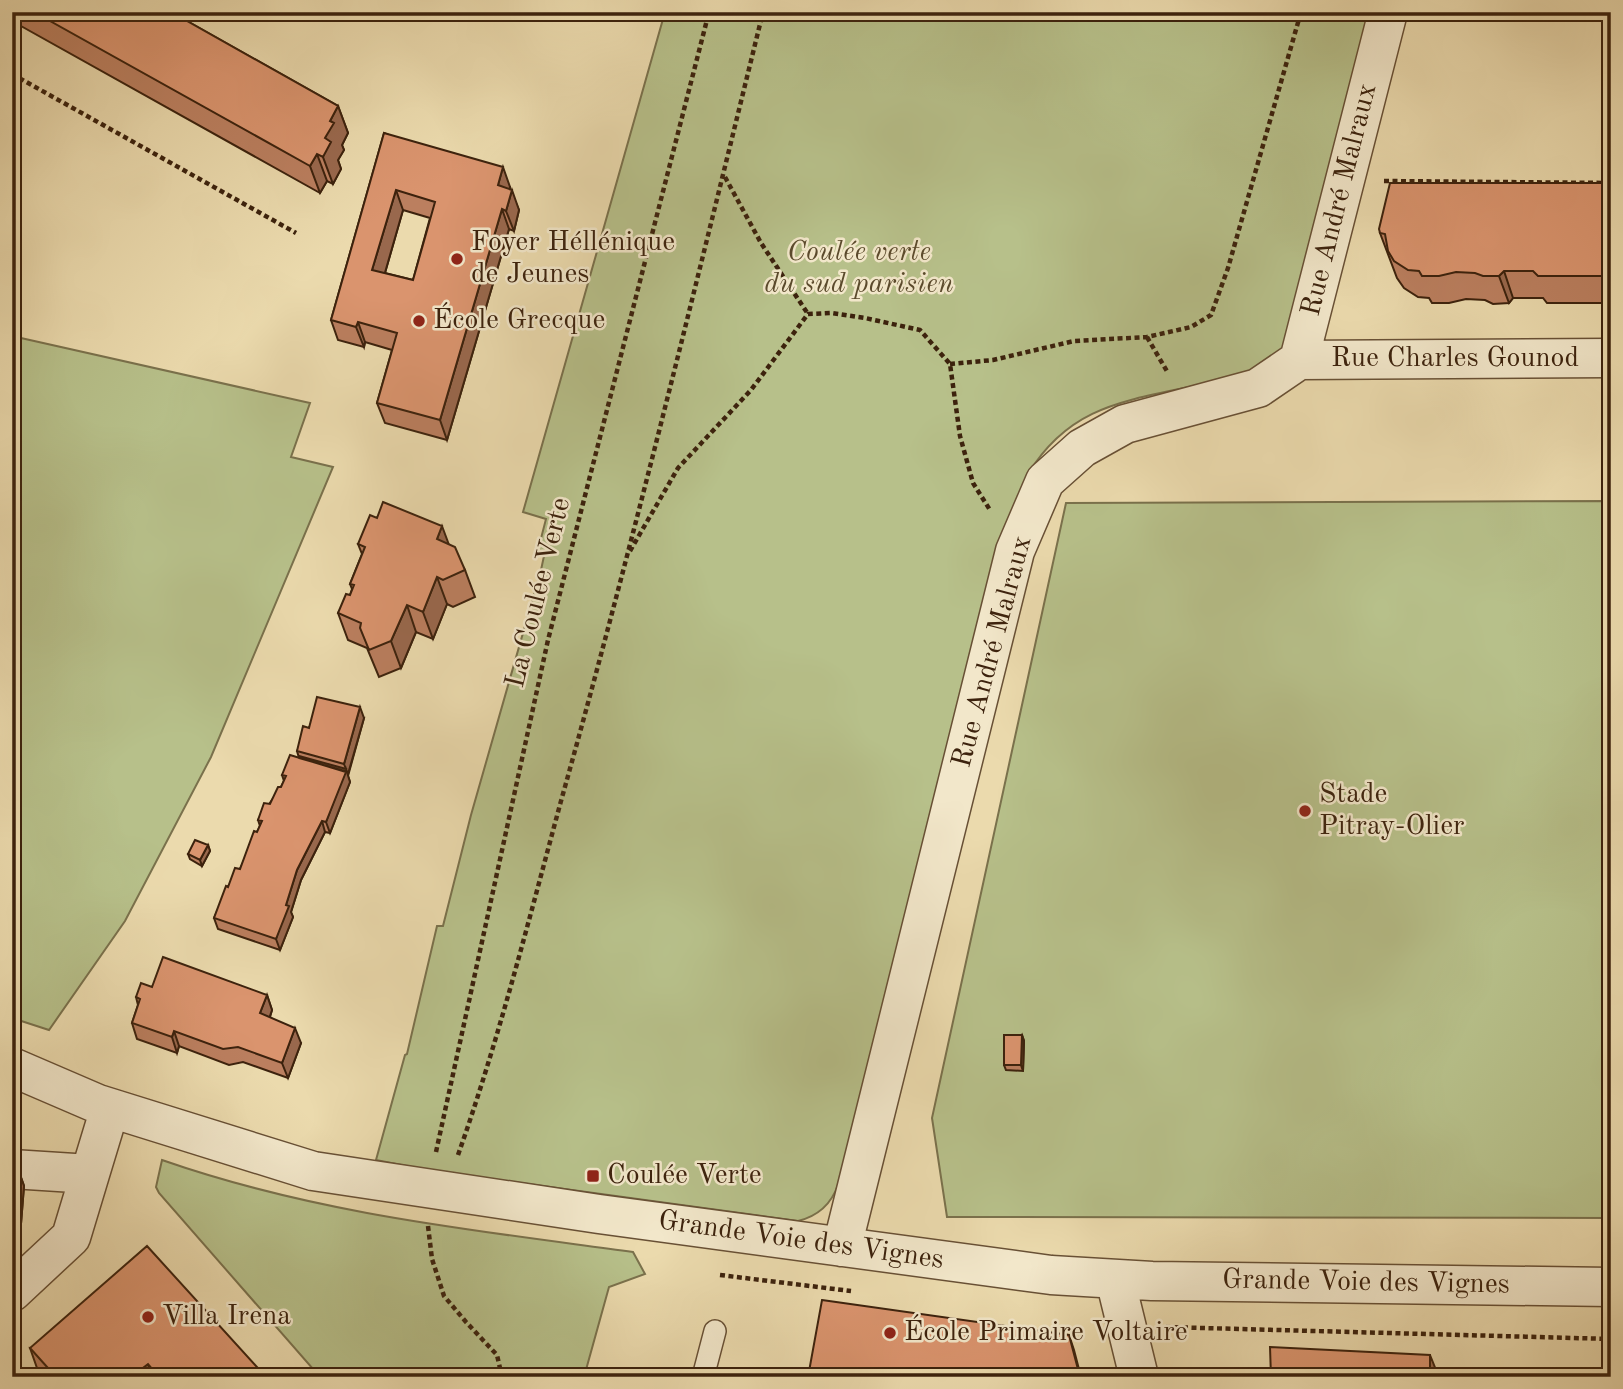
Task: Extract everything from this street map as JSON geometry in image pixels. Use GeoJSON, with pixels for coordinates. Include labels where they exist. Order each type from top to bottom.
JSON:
{"type":"FeatureCollection","features":[{"type":"Feature","properties":{"kind":"street","name":"Rue André Malraux"},"geometry":{"type":"LineString","coordinates":[[842,1247],[1016,551],[1045,481],[1082,448],[1125,424],[1258,388],[1299,360],[1388,12]]}},
{"type":"Feature","properties":{"kind":"street","name":"Rue Charles Gounod"},"geometry":{"type":"LineString","coordinates":[[1299,360],[1611,358]]}},
{"type":"Feature","properties":{"kind":"street","name":"Grande Voie des Vignes"},"geometry":{"type":"LineString","coordinates":[[12,1068],[110,1108],[313,1171],[842,1247],[1051,1275],[1115,1279],[1611,1287]]}},
{"type":"Feature","properties":{"kind":"street"},"geometry":{"type":"LineString","coordinates":[[12,1292],[71,1237],[110,1108]]}},
{"type":"Feature","properties":{"kind":"street"},"geometry":{"type":"LineString","coordinates":[[12,1169],[90,1174]]}},
{"type":"Feature","properties":{"kind":"street"},"geometry":{"type":"LineString","coordinates":[[1115,1279],[1139,1377]]}},
{"type":"Feature","properties":{"kind":"lane"},"geometry":{"type":"LineString","coordinates":[[703,1377],[715,1331]]}},
{"type":"Feature","properties":{"kind":"path","name":"La Coulée Verte"},"geometry":{"type":"LineString","coordinates":[[502,1377],[497,1355],[444,1296],[432,1259],[431,1190],[548,640],[709,12]]}},
{"type":"Feature","properties":{"kind":"path"},"geometry":{"type":"LineString","coordinates":[[431,1190],[453,1169],[506,1003],[601,656],[724,176],[763,12]]}},
{"type":"Feature","properties":{"kind":"path"},"geometry":{"type":"LineString","coordinates":[[950,364],[993,360],[1074,341],[1147,337],[1191,327],[1211,315],[1228,268],[1301,12]]}},
{"type":"Feature","properties":{"kind":"path"},"geometry":{"type":"LineString","coordinates":[[12,74],[296,233]]}},
{"type":"Feature","properties":{"kind":"path"},"geometry":{"type":"LineString","coordinates":[[724,176],[761,243],[808,314]]}},
{"type":"Feature","properties":{"kind":"path"},"geometry":{"type":"LineString","coordinates":[[1345,180],[1611,183]]}},
{"type":"Feature","properties":{"kind":"path"},"geometry":{"type":"LineString","coordinates":[[808,314],[832,313],[865,317],[920,330],[950,364],[960,436],[973,483],[1016,551]]}},
{"type":"Feature","properties":{"kind":"path"},"geometry":{"type":"LineString","coordinates":[[626,558],[678,468],[751,390],[808,314]]}},
{"type":"Feature","properties":{"kind":"path"},"geometry":{"type":"LineString","coordinates":[[1126,1326],[1611,1339]]}},
{"type":"Feature","properties":{"kind":"green space","name":"Coulée verte du sud parisien"},"geometry":{"type":"Polygon","coordinates":[[[665,12],[1375,12],[1282,351],[1240,376],[1124,402],[1081,420],[1062,433],[1044,451],[1028,474],[838,1185],[823,1209],[798,1221],[432,1171],[376,1160],[407,1054],[437,926],[443,926],[471,815],[541,570],[544,556],[537,554],[546,519],[523,512],[665,12]]]}},
{"type":"Feature","properties":{"kind":"green space"},"geometry":{"type":"Polygon","coordinates":[[[12,336],[310,403],[291,457],[333,467],[211,757],[125,921],[49,1030],[12,1018],[12,336]]]}},
{"type":"Feature","properties":{"kind":"green space","name":"Stade Pitray-Olier"},"geometry":{"type":"Polygon","coordinates":[[[1611,501],[1611,1218],[947,1217],[932,1118],[1066,503],[1611,501]]]}},
{"type":"Feature","properties":{"kind":"green space"},"geometry":{"type":"Polygon","coordinates":[[[162,1160],[220,1179],[337,1207],[454,1227],[633,1252],[645,1274],[609,1287],[584,1377],[320,1377],[159,1193],[156,1187],[162,1160]]]}},
{"type":"Feature","properties":{"kind":"building"},"geometry":{"type":"Polygon","coordinates":[[[34,12],[171,12],[338,106],[330,121],[334,123],[325,138],[331,142],[323,157],[317,154],[310,166],[34,12]]]}},
{"type":"Feature","properties":{"kind":"building"},"geometry":{"type":"Polygon","coordinates":[[[384,133],[503,167],[498,185],[512,190],[506,211],[502,209],[440,420],[377,403],[397,333],[358,322],[356,327],[331,320],[384,133]],[[396,190],[372,270],[413,280],[435,202],[396,190]]]}},
{"type":"Feature","properties":{"kind":"building"},"geometry":{"type":"Polygon","coordinates":[[[1390,183],[1611,183],[1611,276],[1538,276],[1533,271],[1504,271],[1499,276],[1456,272],[1422,276],[1419,271],[1408,270],[1394,261],[1388,251],[1385,234],[1380,233],[1390,183]]]}},
{"type":"Feature","properties":{"kind":"building"},"geometry":{"type":"Polygon","coordinates":[[[383,502],[442,526],[437,539],[455,547],[465,570],[443,580],[437,577],[423,612],[407,605],[391,641],[369,650],[360,628],[361,623],[338,613],[346,594],[350,595],[354,585],[350,584],[365,547],[358,544],[370,515],[377,518],[383,502]]]}},
{"type":"Feature","properties":{"kind":"building"},"geometry":{"type":"Polygon","coordinates":[[[317,697],[360,707],[344,764],[297,751],[303,726],[309,728],[317,697]]]}},
{"type":"Feature","properties":{"kind":"building"},"geometry":{"type":"Polygon","coordinates":[[[290,755],[346,772],[326,822],[322,821],[297,870],[286,905],[289,906],[276,939],[214,918],[226,886],[228,887],[235,868],[240,869],[254,831],[257,832],[262,821],[258,820],[264,803],[270,804],[278,787],[281,787],[286,776],[282,775],[290,755]]]}},
{"type":"Feature","properties":{"kind":"building"},"geometry":{"type":"Polygon","coordinates":[[[299,756],[346,769],[345,771],[299,756]]]}},
{"type":"Feature","properties":{"kind":"building"},"geometry":{"type":"Polygon","coordinates":[[[195,840],[208,845],[200,860],[188,854],[195,840]]]}},
{"type":"Feature","properties":{"kind":"building"},"geometry":{"type":"Polygon","coordinates":[[[163,957],[267,995],[260,1013],[295,1028],[282,1063],[238,1047],[223,1049],[174,1031],[172,1037],[132,1023],[140,999],[136,997],[141,983],[152,987],[163,957]]]}},
{"type":"Feature","properties":{"kind":"building"},"geometry":{"type":"Polygon","coordinates":[[[1004,1035],[1022,1035],[1021,1065],[1004,1065],[1004,1035]]]}},
{"type":"Feature","properties":{"kind":"building"},"geometry":{"type":"Polygon","coordinates":[[[12,1165],[17,1166],[12,1226],[12,1165]]]}},
{"type":"Feature","properties":{"kind":"building","name":"Villa Irena"},"geometry":{"type":"Polygon","coordinates":[[[147,1246],[266,1377],[159,1377],[148,1364],[131,1377],[92,1377],[88,1373],[84,1377],[56,1377],[30,1348],[147,1246]]]}},
{"type":"Feature","properties":{"kind":"building","name":"École Primaire Voltaire"},"geometry":{"type":"Polygon","coordinates":[[[822,1300],[1069,1335],[1080,1377],[808,1377],[822,1300]]]}},
{"type":"Feature","properties":{"kind":"building"},"geometry":{"type":"Polygon","coordinates":[[[1270,1347],[1430,1355],[1430,1377],[1271,1377],[1270,1347]]]}},
{"type":"Feature","properties":{"kind":"place","name":"Foyer Héllénique de Jeunes"},"geometry":{"type":"Point","coordinates":[457,259]}},
{"type":"Feature","properties":{"kind":"place","name":"École Grecque"},"geometry":{"type":"Point","coordinates":[419,321]}},
{"type":"Feature","properties":{"kind":"place","name":"Stade Pitray-Olier"},"geometry":{"type":"Point","coordinates":[1305,811]}},
{"type":"Feature","properties":{"kind":"place","name":"Coulée Verte"},"geometry":{"type":"Point","coordinates":[593,1176]}},
{"type":"Feature","properties":{"kind":"place","name":"Villa Irena"},"geometry":{"type":"Point","coordinates":[148,1317]}},
{"type":"Feature","properties":{"kind":"place","name":"École Primaire Voltaire"},"geometry":{"type":"Point","coordinates":[890,1333]}}]}
